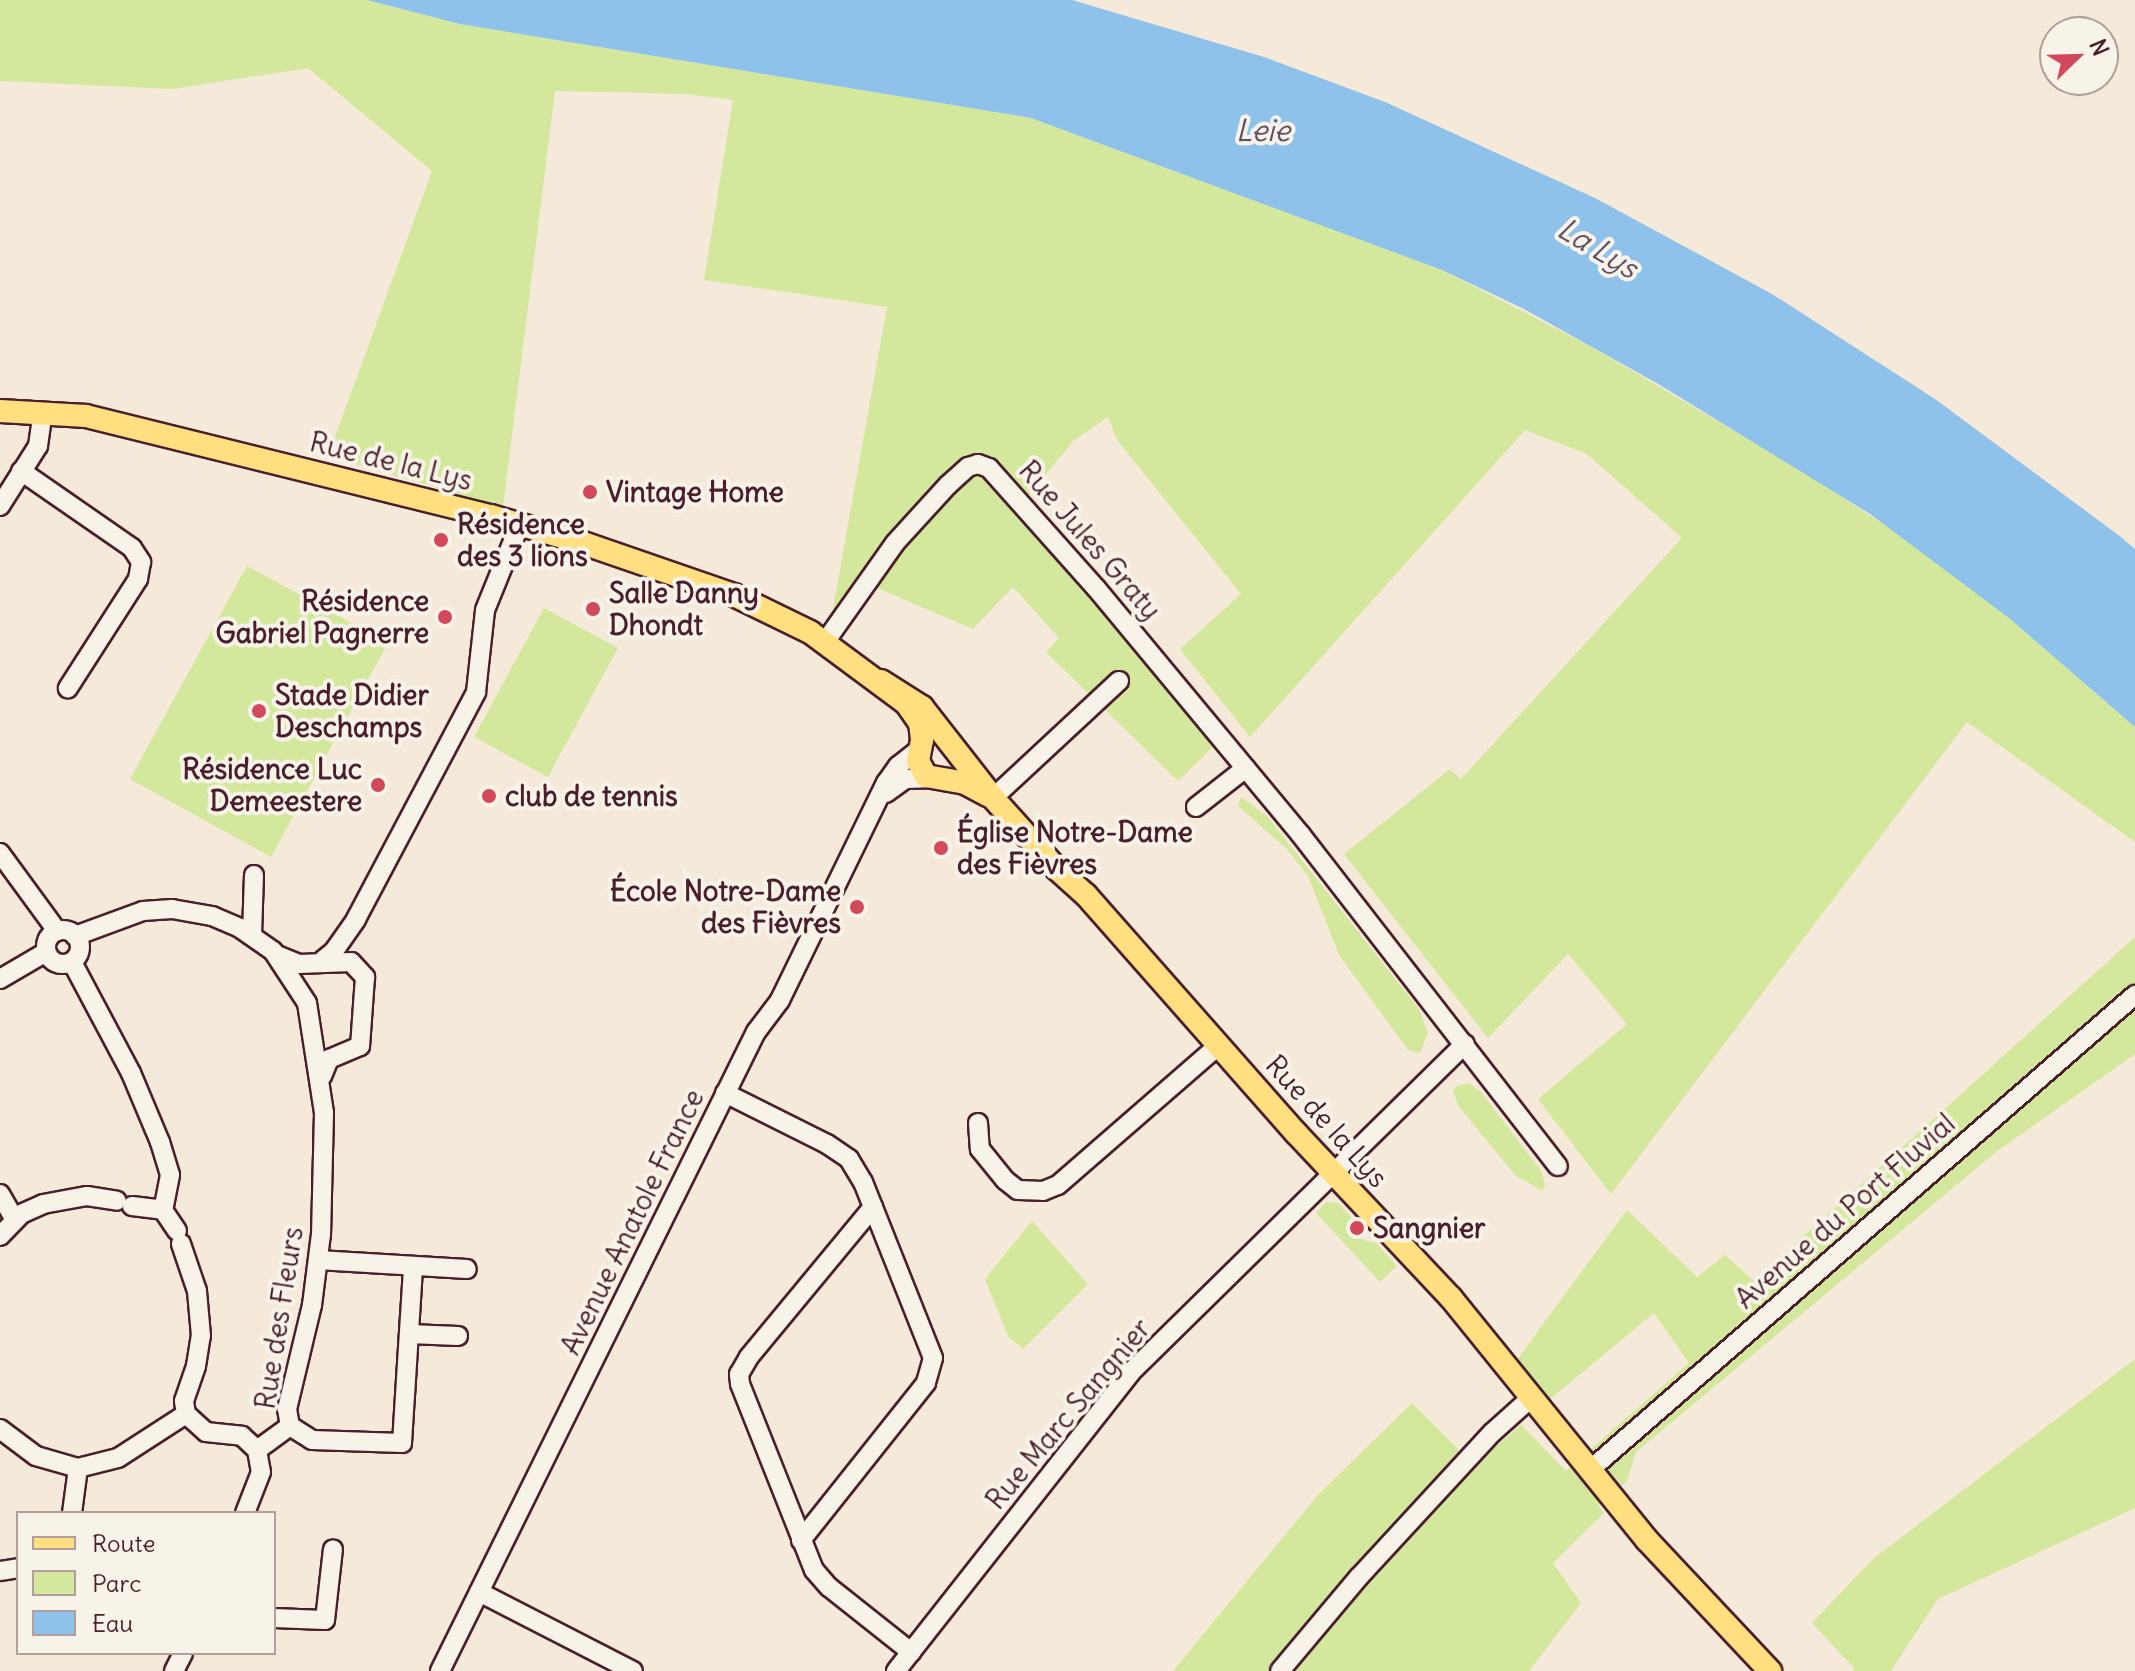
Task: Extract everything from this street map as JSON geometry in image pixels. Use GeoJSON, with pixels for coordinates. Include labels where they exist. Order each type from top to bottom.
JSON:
{"type":"FeatureCollection","features":[{"type":"Feature","properties":{"kind":"main road","name":"Rue de la Lys"},"geometry":{"type":"LineString","coordinates":[[0,411],[86,416],[520,524],[734,595],[780,615],[915,700],[993,798],[1057,869],[1092,902],[1332,1173],[1451,1298],[1647,1540],[1770,1671]]}},
{"type":"Feature","properties":{"kind":"main road","name":"Rue de la Lys"},"geometry":{"type":"LineString","coordinates":[[881,681],[917,716],[922,732],[921,748]]}},
{"type":"Feature","properties":{"kind":"main road"},"geometry":{"type":"LineString","coordinates":[[935,738],[955,747],[958,768],[935,779],[918,764],[921,748],[935,738]]}},
{"type":"Feature","properties":{"kind":"main road","name":"Rue de la Lys"},"geometry":{"type":"LineString","coordinates":[[935,779],[965,783],[993,798]]}},
{"type":"Feature","properties":{"kind":"street"},"geometry":{"type":"LineString","coordinates":[[0,506],[42,437],[43,412]]}},
{"type":"Feature","properties":{"kind":"street","name":"Rue Jules Graty"},"geometry":{"type":"LineString","coordinates":[[825,642],[895,543],[966,468],[982,465],[1003,480],[1246,768],[1558,1166]]}},
{"type":"Feature","properties":{"kind":"street"},"geometry":{"type":"LineString","coordinates":[[21,471],[132,548],[141,562],[138,579],[68,688]]}},
{"type":"Feature","properties":{"kind":"street"},"geometry":{"type":"LineString","coordinates":[[301,990],[301,976],[334,951],[356,919],[476,692],[485,610],[520,524]]}},
{"type":"Feature","properties":{"kind":"street"},"geometry":{"type":"LineString","coordinates":[[993,798],[1119,681]]}},
{"type":"Feature","properties":{"kind":"street","name":"Avenue Anatole France"},"geometry":{"type":"LineString","coordinates":[[440,1671],[695,1162],[756,1032],[780,1000],[898,766],[921,748]]}},
{"type":"Feature","properties":{"kind":"street"},"geometry":{"type":"LineString","coordinates":[[1196,807],[1246,768]]}},
{"type":"Feature","properties":{"kind":"street","name":"Avenue Anatole France"},"geometry":{"type":"LineString","coordinates":[[879,802],[900,781],[912,777],[935,779]]}},
{"type":"Feature","properties":{"kind":"street"},"geometry":{"type":"LineString","coordinates":[[0,853],[57,931]]}},
{"type":"Feature","properties":{"kind":"street"},"geometry":{"type":"LineString","coordinates":[[252,935],[254,875]]}},
{"type":"Feature","properties":{"kind":"street","name":"Rue des Fleurs"},"geometry":{"type":"LineString","coordinates":[[75,936],[128,915],[156,909],[212,916],[252,935],[273,951],[301,990],[315,1037],[321,1079],[325,1159],[318,1260],[308,1322],[287,1409],[290,1426],[257,1450],[261,1472],[246,1511]]}},
{"type":"Feature","properties":{"kind":"street"},"geometry":{"type":"LineString","coordinates":[[321,1079],[327,1061],[357,1049],[364,1036],[366,981],[352,950],[356,919]]}},
{"type":"Feature","properties":{"kind":"street"},"geometry":{"type":"LineString","coordinates":[[0,979],[46,952],[49,937],[57,931],[67,931],[75,936],[79,952],[72,962]]}},
{"type":"Feature","properties":{"kind":"street"},"geometry":{"type":"LineString","coordinates":[[273,951],[294,963],[357,965]]}},
{"type":"Feature","properties":{"kind":"street"},"geometry":{"type":"LineString","coordinates":[[46,952],[57,963],[72,962]]}},
{"type":"Feature","properties":{"kind":"street"},"geometry":{"type":"LineString","coordinates":[[72,962],[131,1073],[160,1142],[170,1175],[163,1210],[179,1237],[197,1291],[201,1336],[196,1366],[185,1393],[186,1414],[206,1432],[242,1436],[257,1450]]}},
{"type":"Feature","properties":{"kind":"street","name":"Avenue du Port Fluvial"},"geometry":{"type":"LineString","coordinates":[[1591,1469],[2135,995]]}},
{"type":"Feature","properties":{"kind":"street"},"geometry":{"type":"LineString","coordinates":[[315,1037],[322,1049],[344,1054]]}},
{"type":"Feature","properties":{"kind":"street"},"geometry":{"type":"LineString","coordinates":[[1332,1173],[1465,1044]]}},
{"type":"Feature","properties":{"kind":"street"},"geometry":{"type":"LineString","coordinates":[[978,1123],[978,1142],[984,1156],[1005,1180],[1018,1190],[1043,1191],[1058,1185],[1218,1046]]}},
{"type":"Feature","properties":{"kind":"street"},"geometry":{"type":"LineString","coordinates":[[725,1093],[840,1151],[857,1170],[929,1349],[933,1367],[926,1383],[801,1540]]}},
{"type":"Feature","properties":{"kind":"street","name":"Rue Marc Sangnier"},"geometry":{"type":"LineString","coordinates":[[896,1671],[1131,1372],[1332,1173]]}},
{"type":"Feature","properties":{"kind":"street"},"geometry":{"type":"LineString","coordinates":[[0,1194],[15,1220]]}},
{"type":"Feature","properties":{"kind":"street"},"geometry":{"type":"LineString","coordinates":[[0,1236],[15,1220],[43,1204],[72,1197],[163,1210]]}},
{"type":"Feature","properties":{"kind":"street"},"geometry":{"type":"LineString","coordinates":[[873,1207],[749,1357],[739,1374],[743,1397],[814,1570],[829,1587],[911,1652]]}},
{"type":"Feature","properties":{"kind":"street"},"geometry":{"type":"LineString","coordinates":[[318,1260],[467,1269]]}},
{"type":"Feature","properties":{"kind":"street"},"geometry":{"type":"LineString","coordinates":[[290,1426],[312,1440],[402,1443],[413,1266]]}},
{"type":"Feature","properties":{"kind":"street"},"geometry":{"type":"LineString","coordinates":[[409,1334],[458,1336]]}},
{"type":"Feature","properties":{"kind":"street"},"geometry":{"type":"LineString","coordinates":[[1280,1671],[1359,1577],[1493,1432],[1532,1397]]}},
{"type":"Feature","properties":{"kind":"street"},"geometry":{"type":"LineString","coordinates":[[0,1429],[36,1456],[78,1468],[118,1458],[186,1414]]}},
{"type":"Feature","properties":{"kind":"street"},"geometry":{"type":"LineString","coordinates":[[72,1511],[78,1468]]}},
{"type":"Feature","properties":{"kind":"street"},"geometry":{"type":"LineString","coordinates":[[276,1618],[325,1620],[333,1549]]}},
{"type":"Feature","properties":{"kind":"street"},"geometry":{"type":"LineString","coordinates":[[479,1592],[633,1671]]}},
{"type":"Feature","properties":{"kind":"green space"},"geometry":{"type":"Polygon","coordinates":[[[0,0],[367,0],[460,24],[1031,118],[1442,270],[1590,346],[1804,472],[1913,544],[2009,618],[2135,727],[2135,842],[1967,722],[1611,1194],[1538,1099],[1627,1024],[1568,954],[1488,1038],[1344,854],[1450,769],[1461,779],[1682,538],[1587,454],[1525,430],[1250,737],[1180,649],[1241,594],[1117,440],[1108,417],[1074,440],[1018,509],[1216,744],[1178,781],[1046,652],[1059,638],[1013,587],[973,629],[858,580],[832,614],[887,307],[704,280],[733,100],[686,94],[555,91],[503,507],[328,456],[432,171],[308,68],[173,89],[0,81],[0,0]]]}},
{"type":"Feature","properties":{"kind":"green space","name":"Stade Didier Deschamps"},"geometry":{"type":"Polygon","coordinates":[[[247,566],[388,643],[271,857],[130,779],[247,566]]]}},
{"type":"Feature","properties":{"kind":"green space"},"geometry":{"type":"Polygon","coordinates":[[[544,608],[618,648],[548,777],[474,737],[544,608]]]}},
{"type":"Feature","properties":{"kind":"green space"},"geometry":{"type":"Polygon","coordinates":[[[1241,797],[1267,816],[1419,1009],[1428,1033],[1420,1053],[1408,1050],[1339,955],[1308,876],[1287,849],[1238,806],[1241,797]]]}},
{"type":"Feature","properties":{"kind":"green space"},"geometry":{"type":"Polygon","coordinates":[[[2135,937],[2135,1054],[1996,1152],[1636,1452],[1627,1481],[1598,1505],[1604,1513],[1553,1563],[1581,1603],[1529,1671],[1173,1671],[1318,1495],[1412,1403],[1474,1465],[1521,1425],[1566,1471],[1689,1363],[1654,1313],[1549,1400],[1516,1361],[1627,1210],[1697,1277],[1725,1255],[1754,1281],[2135,937]]]}},
{"type":"Feature","properties":{"kind":"green space"},"geometry":{"type":"Polygon","coordinates":[[[1469,1083],[1481,1092],[1542,1172],[1545,1186],[1542,1191],[1516,1176],[1459,1107],[1453,1091],[1457,1086],[1469,1083]]]}},
{"type":"Feature","properties":{"kind":"green space"},"geometry":{"type":"Polygon","coordinates":[[[1326,1202],[1338,1203],[1354,1220],[1353,1229],[1365,1241],[1376,1243],[1397,1266],[1380,1282],[1316,1213],[1326,1202]]]}},
{"type":"Feature","properties":{"kind":"green space"},"geometry":{"type":"Polygon","coordinates":[[[1032,1221],[1088,1284],[1023,1349],[1008,1336],[985,1279],[1032,1221]]]}},
{"type":"Feature","properties":{"kind":"green space"},"geometry":{"type":"Polygon","coordinates":[[[2135,1359],[2135,1508],[1938,1599],[1891,1671],[1853,1671],[1854,1668],[1812,1623],[1873,1559],[2135,1359]]]}},
{"type":"Feature","properties":{"kind":"water","name":"Leie"},"geometry":{"type":"Polygon","coordinates":[[[367,0],[1072,0],[1264,57],[1385,102],[1595,198],[1772,294],[1935,399],[2121,537],[2135,549],[2135,727],[2009,618],[1870,514],[1660,385],[1522,308],[1442,270],[1031,118],[460,24],[367,0]]]}},
{"type":"Feature","properties":{"kind":"place","name":"Vintage Home"},"geometry":{"type":"Point","coordinates":[590,492]}},
{"type":"Feature","properties":{"kind":"place","name":"Résidence des 3 lions"},"geometry":{"type":"Point","coordinates":[441,540]}},
{"type":"Feature","properties":{"kind":"place","name":"Salle Danny Dhondt"},"geometry":{"type":"Point","coordinates":[593,609]}},
{"type":"Feature","properties":{"kind":"place","name":"Résidence Gabriel Pagnerre"},"geometry":{"type":"Point","coordinates":[445,617]}},
{"type":"Feature","properties":{"kind":"place","name":"Stade Didier Deschamps"},"geometry":{"type":"Point","coordinates":[259,711]}},
{"type":"Feature","properties":{"kind":"place","name":"Résidence Luc Demeestere"},"geometry":{"type":"Point","coordinates":[378,785]}},
{"type":"Feature","properties":{"kind":"place","name":"club de tennis"},"geometry":{"type":"Point","coordinates":[489,796]}},
{"type":"Feature","properties":{"kind":"place","name":"Église Notre-Dame des Fièvres"},"geometry":{"type":"Point","coordinates":[941,848]}},
{"type":"Feature","properties":{"kind":"place","name":"École Notre-Dame des Fièvres"},"geometry":{"type":"Point","coordinates":[857,907]}},
{"type":"Feature","properties":{"kind":"place","name":"Sangnier"},"geometry":{"type":"Point","coordinates":[1357,1228]}},
{"type":"Feature","properties":{"kind":"water label","name":"La Lys"},"geometry":{"type":"Point","coordinates":[1598,248]}}]}
